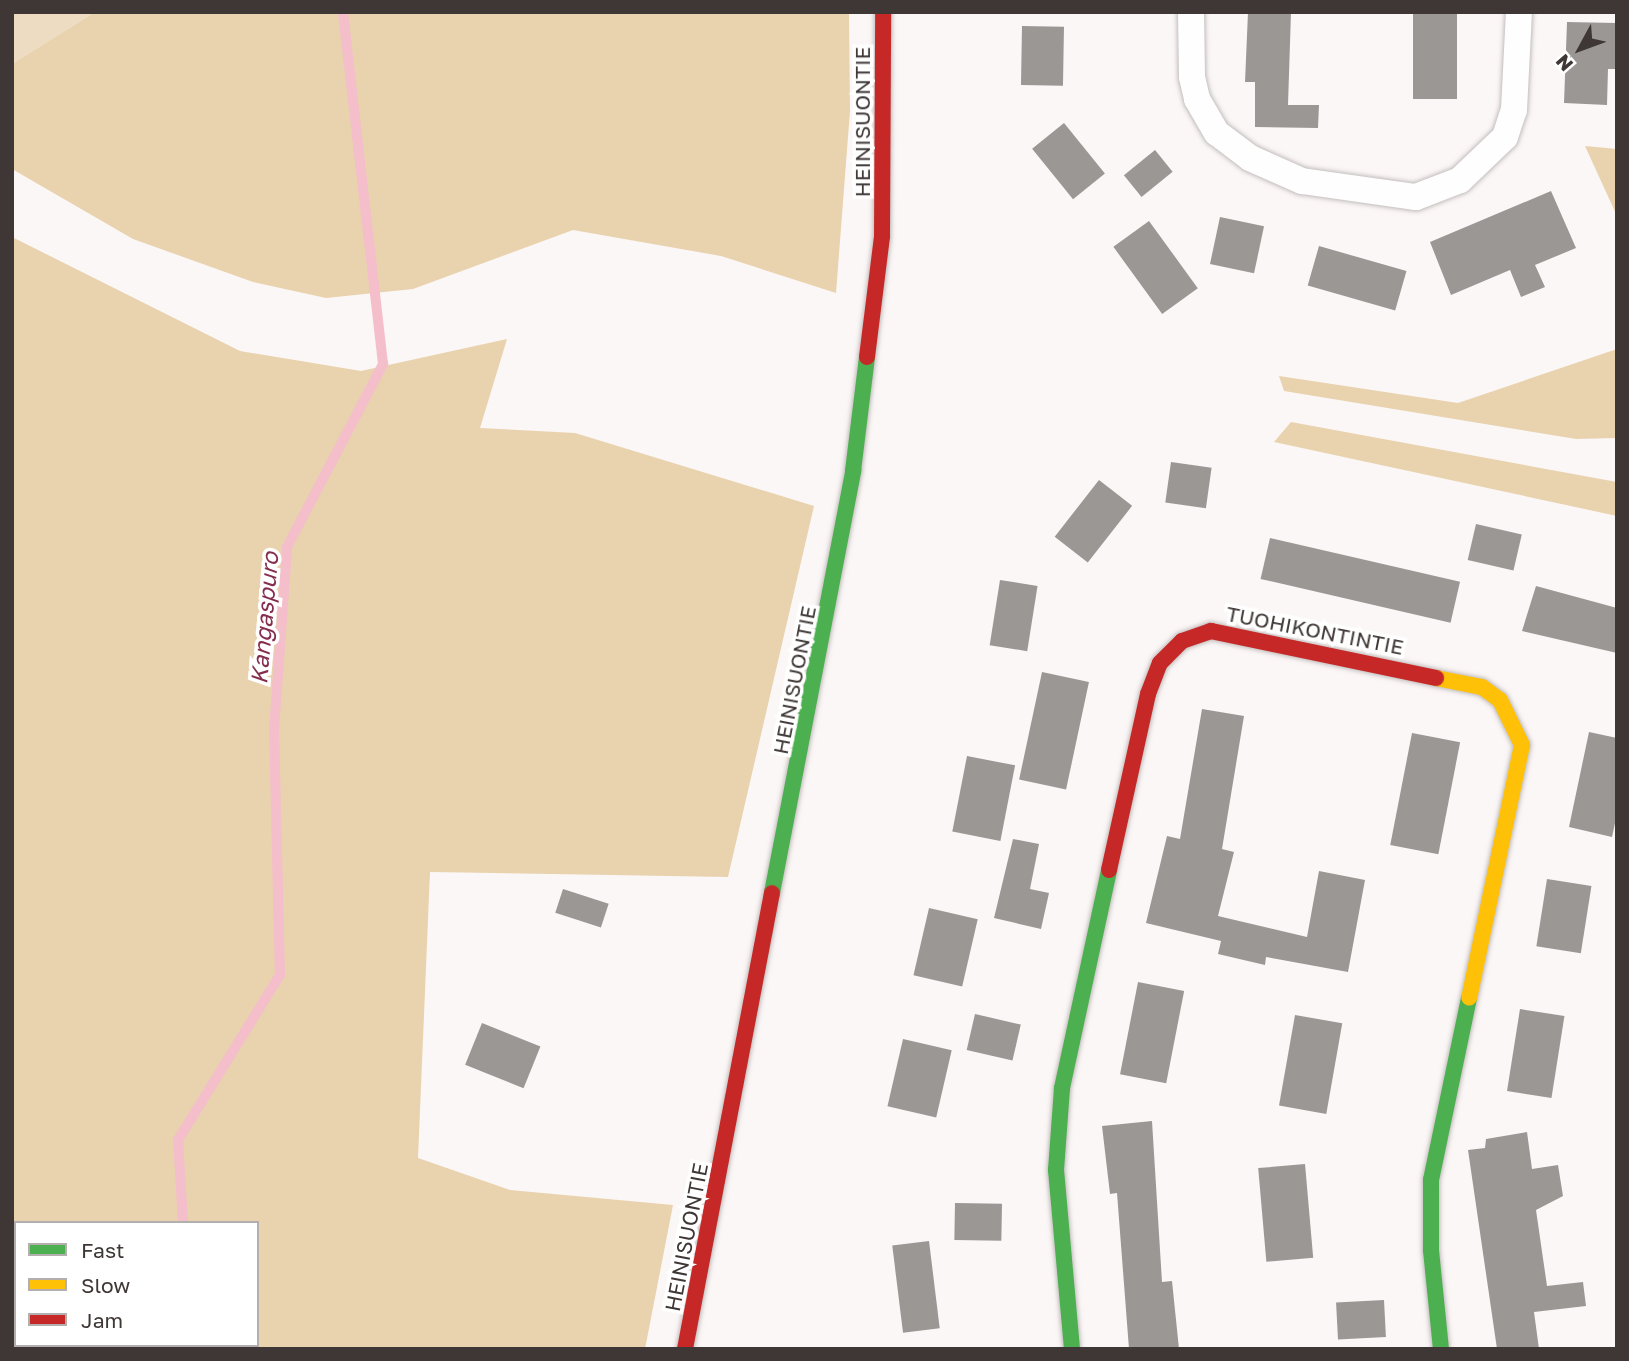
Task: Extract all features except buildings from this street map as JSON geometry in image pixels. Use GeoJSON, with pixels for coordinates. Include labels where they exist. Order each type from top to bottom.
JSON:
{"type":"FeatureCollection","features":[{"type":"Feature","properties":{"kind":"street","name":"HEINISUONTIE"},"geometry":{"type":"LineString","coordinates":[[685,1349],[853,471],[882,236],[883,12]]}},
{"type":"Feature","properties":{"kind":"street"},"geometry":{"type":"LineString","coordinates":[[1191,12],[1192,77],[1197,99],[1217,133],[1250,158],[1302,181],[1416,197],[1460,180],[1505,137],[1514,110],[1519,12]]}},
{"type":"Feature","properties":{"kind":"street","name":"TUOHIKONTINTIE"},"geometry":{"type":"LineString","coordinates":[[1072,1349],[1056,1170],[1062,1088],[1148,694],[1160,663],[1182,641],[1211,631],[1482,687],[1500,700],[1522,745],[1432,1180],[1432,1250],[1441,1349]]}},
{"type":"Feature","properties":{"kind":"shaded area"},"geometry":{"type":"Polygon","coordinates":[[[12,12],[95,12],[12,64],[12,12]]]}},
{"type":"Feature","properties":{"kind":"shaded area"},"geometry":{"type":"Polygon","coordinates":[[[95,12],[849,12],[850,111],[836,293],[721,256],[573,230],[413,289],[326,298],[253,282],[133,239],[12,169],[12,64],[95,12]]]}},
{"type":"Feature","properties":{"kind":"shaded area"},"geometry":{"type":"Polygon","coordinates":[[[1585,146],[1617,149],[1617,216],[1585,146]]]}},
{"type":"Feature","properties":{"kind":"shaded area"},"geometry":{"type":"Polygon","coordinates":[[[12,237],[240,351],[361,371],[507,339],[480,428],[575,433],[814,506],[728,877],[430,872],[418,1158],[510,1190],[673,1205],[645,1349],[12,1349],[12,237]]]}},
{"type":"Feature","properties":{"kind":"shaded area"},"geometry":{"type":"Polygon","coordinates":[[[1617,349],[1617,438],[1576,439],[1284,391],[1279,376],[1458,403],[1617,349]]]}},
{"type":"Feature","properties":{"kind":"shaded area"},"geometry":{"type":"Polygon","coordinates":[[[1291,422],[1617,482],[1617,516],[1274,442],[1291,422]]]}},
{"type":"Feature","properties":{"kind":"waterway","name":"Kangaspuro"},"geometry":{"type":"LineString","coordinates":[[183,1221],[178,1140],[280,975],[274,730],[287,547],[383,364],[343,12]]}},
{"type":"Feature","properties":{"kind":"traffic: fast"},"geometry":{"type":"LineString","coordinates":[[772,893],[853,471],[867,357]]}},
{"type":"Feature","properties":{"kind":"traffic: fast"},"geometry":{"type":"LineString","coordinates":[[1072,1349],[1056,1170],[1062,1088],[1109,870]]}},
{"type":"Feature","properties":{"kind":"traffic: fast"},"geometry":{"type":"LineString","coordinates":[[1441,1349],[1431,1250],[1431,1180],[1469,998]]}},
{"type":"Feature","properties":{"kind":"traffic: slow"},"geometry":{"type":"LineString","coordinates":[[1436,678],[1482,687],[1500,700],[1522,745],[1469,998]]}},
{"type":"Feature","properties":{"kind":"traffic: jam"},"geometry":{"type":"LineString","coordinates":[[867,357],[882,236],[883,12]]}},
{"type":"Feature","properties":{"kind":"traffic: jam"},"geometry":{"type":"LineString","coordinates":[[1109,870],[1148,694],[1160,663],[1182,641],[1211,631],[1436,678]]}},
{"type":"Feature","properties":{"kind":"traffic: jam"},"geometry":{"type":"LineString","coordinates":[[685,1349],[772,893]]}}]}
